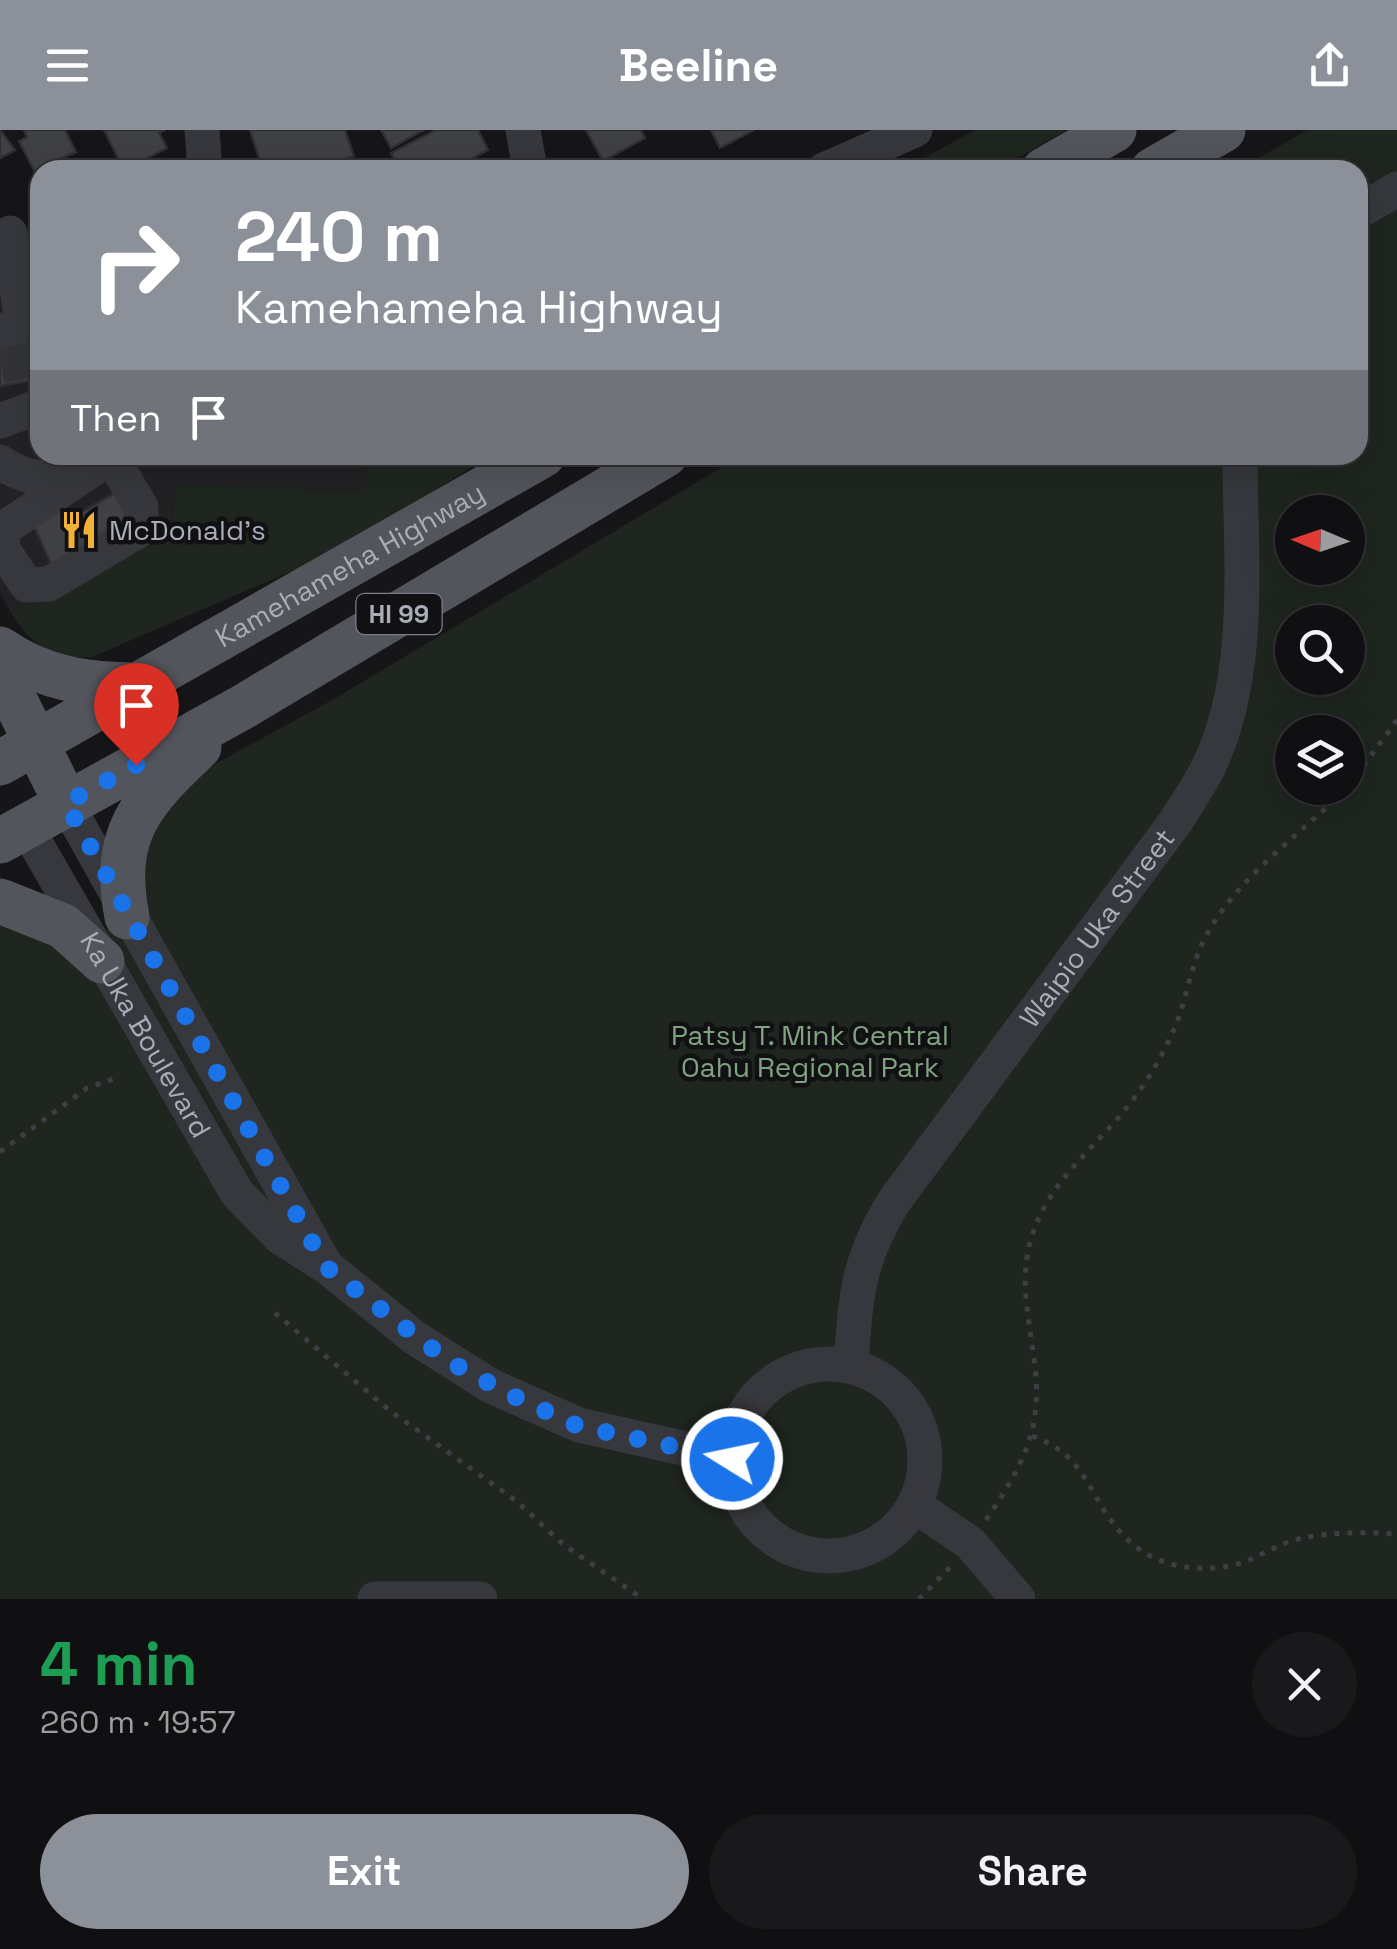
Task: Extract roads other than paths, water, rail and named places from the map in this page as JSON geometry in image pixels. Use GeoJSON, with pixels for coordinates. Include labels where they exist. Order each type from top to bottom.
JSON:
{"type":"FeatureCollection","features":[{"type":"Feature","properties":{"kind":"main road"},"geometry":{"type":"LineString","coordinates":[[1062,160],[1114,130]]}},
{"type":"Feature","properties":{"kind":"main road"},"geometry":{"type":"LineString","coordinates":[[1171,160],[1223,130]]}},
{"type":"Feature","properties":{"kind":"main road","name":"Kamehameha Highway"},"geometry":{"type":"LineString","coordinates":[[18,753],[525,465]]}},
{"type":"Feature","properties":{"kind":"main road","name":"HI 99"},"geometry":{"type":"LineString","coordinates":[[13,833],[241,708],[648,465]]}},
{"type":"Feature","properties":{"kind":"main road"},"geometry":{"type":"LineString","coordinates":[[0,649],[22,664],[63,680],[139,685]]}},
{"type":"Feature","properties":{"kind":"main road","name":"Ka Uka Boulevard"},"geometry":{"type":"LineString","coordinates":[[0,670],[18,753],[66,803]]}},
{"type":"Feature","properties":{"kind":"main road"},"geometry":{"type":"LineString","coordinates":[[128,917],[120,870],[134,822],[154,792],[241,708]]}},
{"type":"Feature","properties":{"kind":"main road","name":"Ka Uka Boulevard"},"geometry":{"type":"LineString","coordinates":[[0,777],[13,833]]}},
{"type":"Feature","properties":{"kind":"main road"},"geometry":{"type":"LineString","coordinates":[[0,901],[64,926],[102,961]]}},
{"type":"Feature","properties":{"kind":"street"},"geometry":{"type":"LineString","coordinates":[[202,130],[204,160]]}},
{"type":"Feature","properties":{"kind":"street"},"geometry":{"type":"LineString","coordinates":[[522,130],[528,160]]}},
{"type":"Feature","properties":{"kind":"street"},"geometry":{"type":"LineString","coordinates":[[845,160],[903,133]]}},
{"type":"Feature","properties":{"kind":"street"},"geometry":{"type":"LineString","coordinates":[[1368,206],[1397,190]]}},
{"type":"Feature","properties":{"kind":"street"},"geometry":{"type":"LineString","coordinates":[[17,233],[18,331]]}},
{"type":"Feature","properties":{"kind":"street"},"geometry":{"type":"LineString","coordinates":[[0,462],[20,476],[50,480],[93,465]]}},
{"type":"Feature","properties":{"kind":"street","name":"Waipio Uka Street"},"geometry":{"type":"LineString","coordinates":[[851,1365],[857,1285],[870,1240],[894,1200],[1176,820],[1209,766],[1228,707],[1239,648],[1240,465]]}},
{"type":"Feature","properties":{"kind":"street","name":"Ka Uka Boulevard"},"geometry":{"type":"LineString","coordinates":[[66,803],[302,1216],[326,1267]]}},
{"type":"Feature","properties":{"kind":"street","name":"Ka Uka Boulevard"},"geometry":{"type":"LineString","coordinates":[[13,833],[102,961],[236,1193],[280,1237],[326,1267],[384,1315],[491,1386],[578,1426],[732,1459]]}},
{"type":"Feature","properties":{"kind":"street"},"geometry":{"type":"LineString","coordinates":[[816,1363],[851,1365],[878,1376],[900,1394],[917,1420],[925,1448],[924,1478],[914,1505],[896,1529],[874,1546],[847,1555],[818,1556],[791,1549],[767,1534],[748,1513],[736,1487],[732,1459],[738,1424],[756,1395],[784,1374],[816,1363]]}},
{"type":"Feature","properties":{"kind":"street"},"geometry":{"type":"LineString","coordinates":[[914,1505],[970,1543],[1018,1599]]}},
{"type":"Feature","properties":{"kind":"street"},"geometry":{"type":"LineString","coordinates":[[375,1599],[480,1599]]}},
{"type":"Feature","properties":{"kind":"tunnel"},"geometry":{"type":"LineString","coordinates":[[15,345],[22,382]]}},
{"type":"Feature","properties":{"kind":"place","name":"McDonald's"},"geometry":{"type":"Point","coordinates":[79,530]}},
{"type":"Feature","properties":{"kind":"park label","name":"Patsy T. Mink Central Oahu Regional Park"},"geometry":{"type":"Point","coordinates":[810,1051]}}]}
